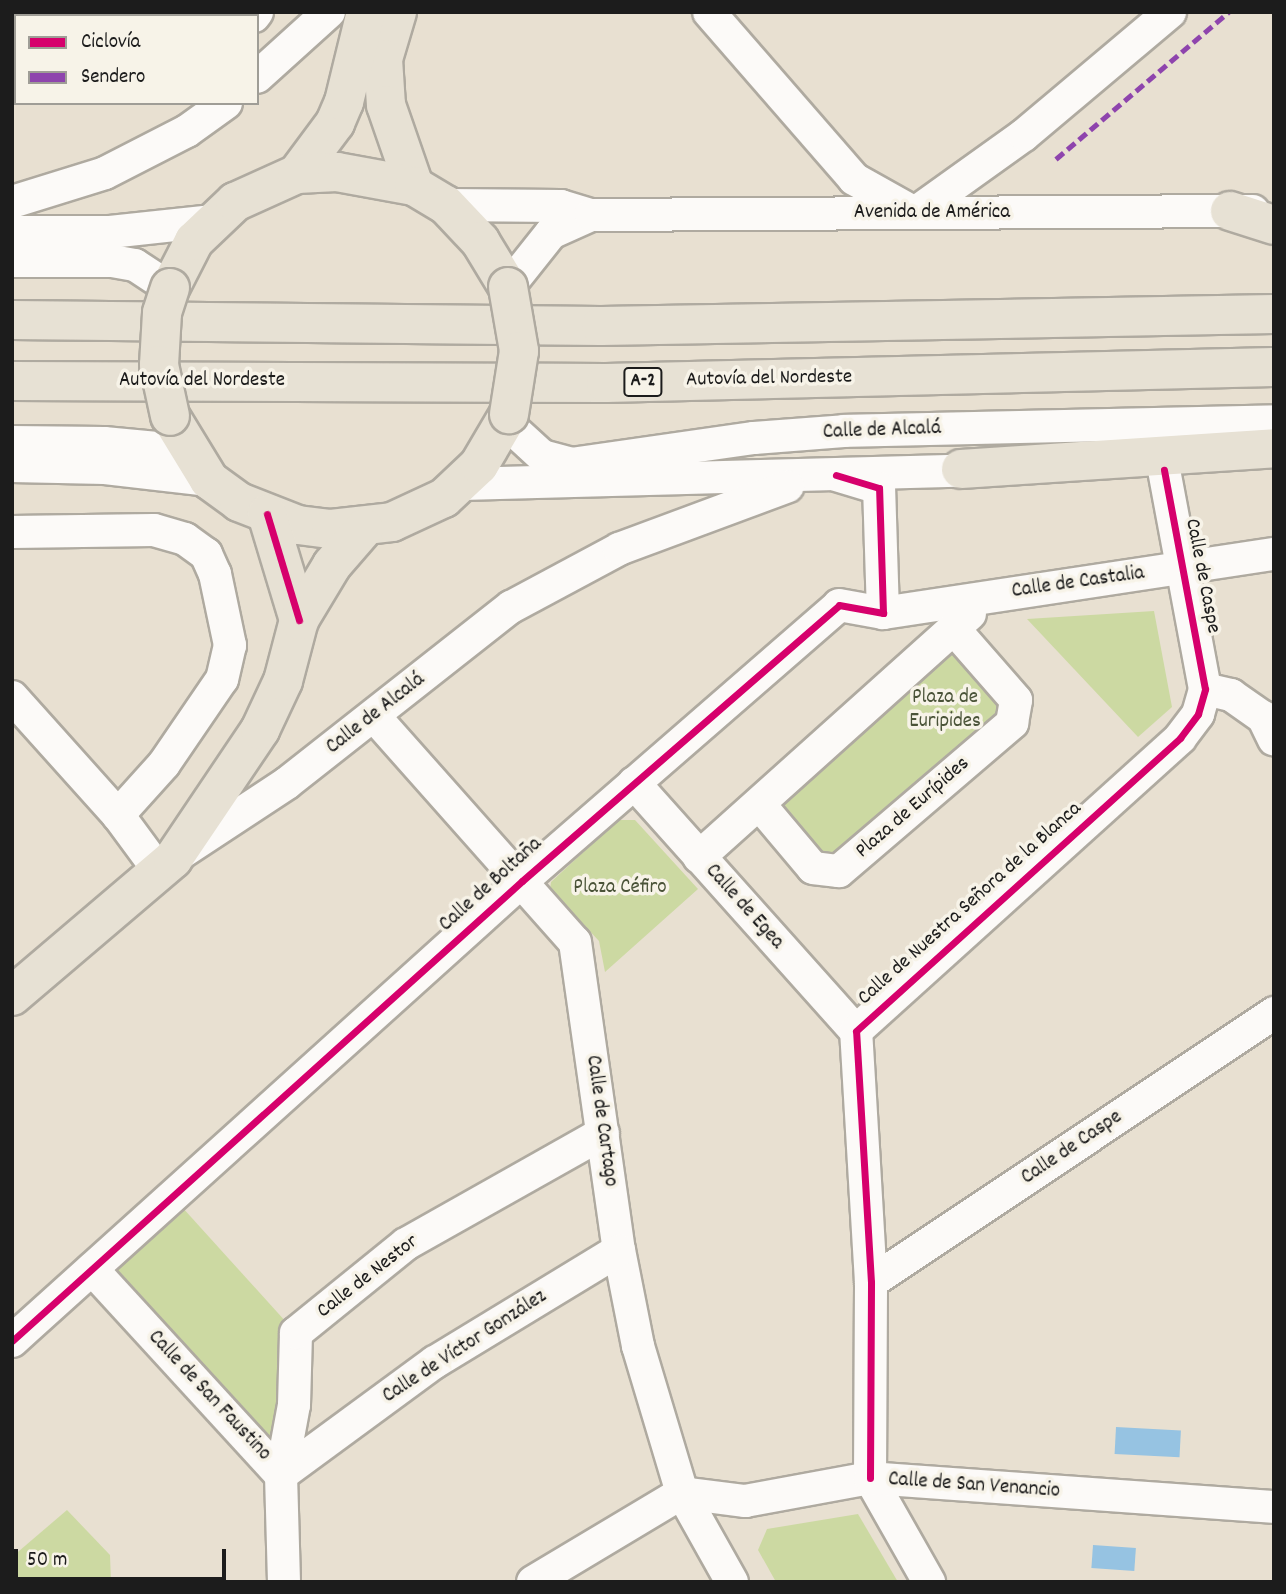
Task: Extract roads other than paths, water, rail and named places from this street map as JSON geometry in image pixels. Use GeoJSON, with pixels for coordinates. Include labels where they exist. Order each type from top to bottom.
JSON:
{"type":"FeatureCollection","features":[{"type":"Feature","properties":{"kind":"main road"},"geometry":{"type":"LineString","coordinates":[[297,174],[335,123],[344,102],[366,12]]}},
{"type":"Feature","properties":{"kind":"main road"},"geometry":{"type":"LineString","coordinates":[[397,12],[383,59],[386,105],[430,196]]}},
{"type":"Feature","properties":{"kind":"main road"},"geometry":{"type":"LineString","coordinates":[[297,174],[376,175],[430,196],[480,241],[508,288],[519,351],[508,418],[462,484],[419,513],[364,528],[320,528],[267,514],[239,502],[199,465],[170,415],[159,365],[162,313],[170,288],[194,241],[213,221],[265,185],[297,174]]}},
{"type":"Feature","properties":{"kind":"main road"},"geometry":{"type":"LineString","coordinates":[[1230,211],[1274,225]]}},
{"type":"Feature","properties":{"kind":"main road"},"geometry":{"type":"LineString","coordinates":[[12,320],[601,326],[1274,314]]}},
{"type":"Feature","properties":{"kind":"main road","name":"Autovía del Nordeste"},"geometry":{"type":"LineString","coordinates":[[12,381],[606,383],[1274,367]]}},
{"type":"Feature","properties":{"kind":"main road"},"geometry":{"type":"LineString","coordinates":[[961,469],[1274,448]]}},
{"type":"Feature","properties":{"kind":"main road"},"geometry":{"type":"LineString","coordinates":[[267,514],[299,620]]}},
{"type":"Feature","properties":{"kind":"main road","name":"Calle de Alcalá"},"geometry":{"type":"LineString","coordinates":[[13,994],[167,866],[260,730],[283,681],[299,620],[332,565],[364,528]]}},
{"type":"Feature","properties":{"kind":"street"},"geometry":{"type":"LineString","coordinates":[[259,75],[329,12]]}},
{"type":"Feature","properties":{"kind":"street"},"geometry":{"type":"LineString","coordinates":[[709,12],[854,179],[915,213],[1024,135],[1170,12]]}},
{"type":"Feature","properties":{"kind":"street"},"geometry":{"type":"LineString","coordinates":[[12,202],[105,173],[187,131],[223,105]]}},
{"type":"Feature","properties":{"kind":"street","name":"Avenida de América"},"geometry":{"type":"LineString","coordinates":[[430,196],[561,206],[590,215],[1274,211]]}},
{"type":"Feature","properties":{"kind":"street","name":"Avenida de América"},"geometry":{"type":"LineString","coordinates":[[508,288],[551,233],[590,215]]}},
{"type":"Feature","properties":{"kind":"street"},"geometry":{"type":"LineString","coordinates":[[12,232],[110,232],[213,221]]}},
{"type":"Feature","properties":{"kind":"street"},"geometry":{"type":"LineString","coordinates":[[12,261],[111,261],[135,265],[170,288]]}},
{"type":"Feature","properties":{"kind":"street","name":"Calle de Alcalá"},"geometry":{"type":"LineString","coordinates":[[508,418],[542,456],[572,464],[754,438],[844,431],[1274,421]]}},
{"type":"Feature","properties":{"kind":"street"},"geometry":{"type":"LineString","coordinates":[[12,442],[104,443],[199,465]]}},
{"type":"Feature","properties":{"kind":"street"},"geometry":{"type":"LineString","coordinates":[[12,466],[105,468],[199,465]]}},
{"type":"Feature","properties":{"kind":"street","name":"Calle de Alcalá"},"geometry":{"type":"LineString","coordinates":[[462,484],[824,476],[961,469],[1164,470],[1274,466]]}},
{"type":"Feature","properties":{"kind":"street","name":"Calle de Caspe"},"geometry":{"type":"LineString","coordinates":[[1164,470],[1206,690]]}},
{"type":"Feature","properties":{"kind":"street"},"geometry":{"type":"LineString","coordinates":[[824,476],[879,488],[883,613]]}},
{"type":"Feature","properties":{"kind":"street","name":"Calle de Alcalá"},"geometry":{"type":"LineString","coordinates":[[167,866],[287,783],[511,607],[558,579],[619,549],[824,476]]}},
{"type":"Feature","properties":{"kind":"street"},"geometry":{"type":"LineString","coordinates":[[12,532],[154,530],[185,539],[206,554],[215,574],[230,645],[222,679],[164,764],[118,815]]}},
{"type":"Feature","properties":{"kind":"street","name":"Calle de Castalia"},"geometry":{"type":"LineString","coordinates":[[883,613],[1274,554]]}},
{"type":"Feature","properties":{"kind":"street"},"geometry":{"type":"LineString","coordinates":[[699,857],[760,805],[989,596]]}},
{"type":"Feature","properties":{"kind":"street","name":"Calle de Boltaña"},"geometry":{"type":"LineString","coordinates":[[12,1340],[522,881],[839,605],[883,613]]}},
{"type":"Feature","properties":{"kind":"street","name":"Plaza de Eurípides"},"geometry":{"type":"LineString","coordinates":[[760,805],[814,868],[839,871],[1012,723],[1016,700],[954,629]]}},
{"type":"Feature","properties":{"kind":"street"},"geometry":{"type":"LineString","coordinates":[[1206,690],[1231,695],[1263,717],[1274,740]]}},
{"type":"Feature","properties":{"kind":"street","name":"Calle de Nuestra Señora de la Blanca"},"geometry":{"type":"LineString","coordinates":[[870,1478],[871,1282],[856,1031],[1180,738],[1198,714],[1206,690]]}},
{"type":"Feature","properties":{"kind":"street"},"geometry":{"type":"LineString","coordinates":[[12,697],[167,866]]}},
{"type":"Feature","properties":{"kind":"street","name":"Calle de Cartago"},"geometry":{"type":"LineString","coordinates":[[374,716],[575,942],[619,1250],[638,1346],[682,1493],[732,1582]]}},
{"type":"Feature","properties":{"kind":"street","name":"Calle de Egea"},"geometry":{"type":"LineString","coordinates":[[634,783],[856,1031]]}},
{"type":"Feature","properties":{"kind":"street","name":"Calle de Caspe"},"geometry":{"type":"LineString","coordinates":[[871,1282],[1274,1013]]}},
{"type":"Feature","properties":{"kind":"street","name":"Calle de Nestor"},"geometry":{"type":"LineString","coordinates":[[281,1475],[294,1405],[296,1333],[406,1244],[603,1133]]}},
{"type":"Feature","properties":{"kind":"street","name":"Calle de Víctor González"},"geometry":{"type":"LineString","coordinates":[[281,1475],[435,1362],[619,1250]]}},
{"type":"Feature","properties":{"kind":"street","name":"Calle de San Faustino"},"geometry":{"type":"LineString","coordinates":[[92,1269],[281,1475],[284,1582]]}},
{"type":"Feature","properties":{"kind":"street"},"geometry":{"type":"LineString","coordinates":[[870,1478],[929,1582]]}},
{"type":"Feature","properties":{"kind":"street","name":"Calle de San Venancio"},"geometry":{"type":"LineString","coordinates":[[682,1493],[745,1501],[870,1478],[1274,1507]]}},
{"type":"Feature","properties":{"kind":"street"},"geometry":{"type":"LineString","coordinates":[[533,1582],[682,1493]]}},
{"type":"Feature","properties":{"kind":"water"},"geometry":{"type":"Polygon","coordinates":[[[1116,1427],[1181,1430],[1179,1457],[1115,1454],[1116,1427]]]}},
{"type":"Feature","properties":{"kind":"water"},"geometry":{"type":"Polygon","coordinates":[[[1093,1545],[1136,1548],[1134,1571],[1091,1568],[1093,1545]]]}},
{"type":"Feature","properties":{"kind":"park label","name":"Plaza de Euripides"},"geometry":{"type":"Point","coordinates":[945,710]}},
{"type":"Feature","properties":{"kind":"park label","name":"Plaza Céfiro"},"geometry":{"type":"Point","coordinates":[620,888]}}]}
